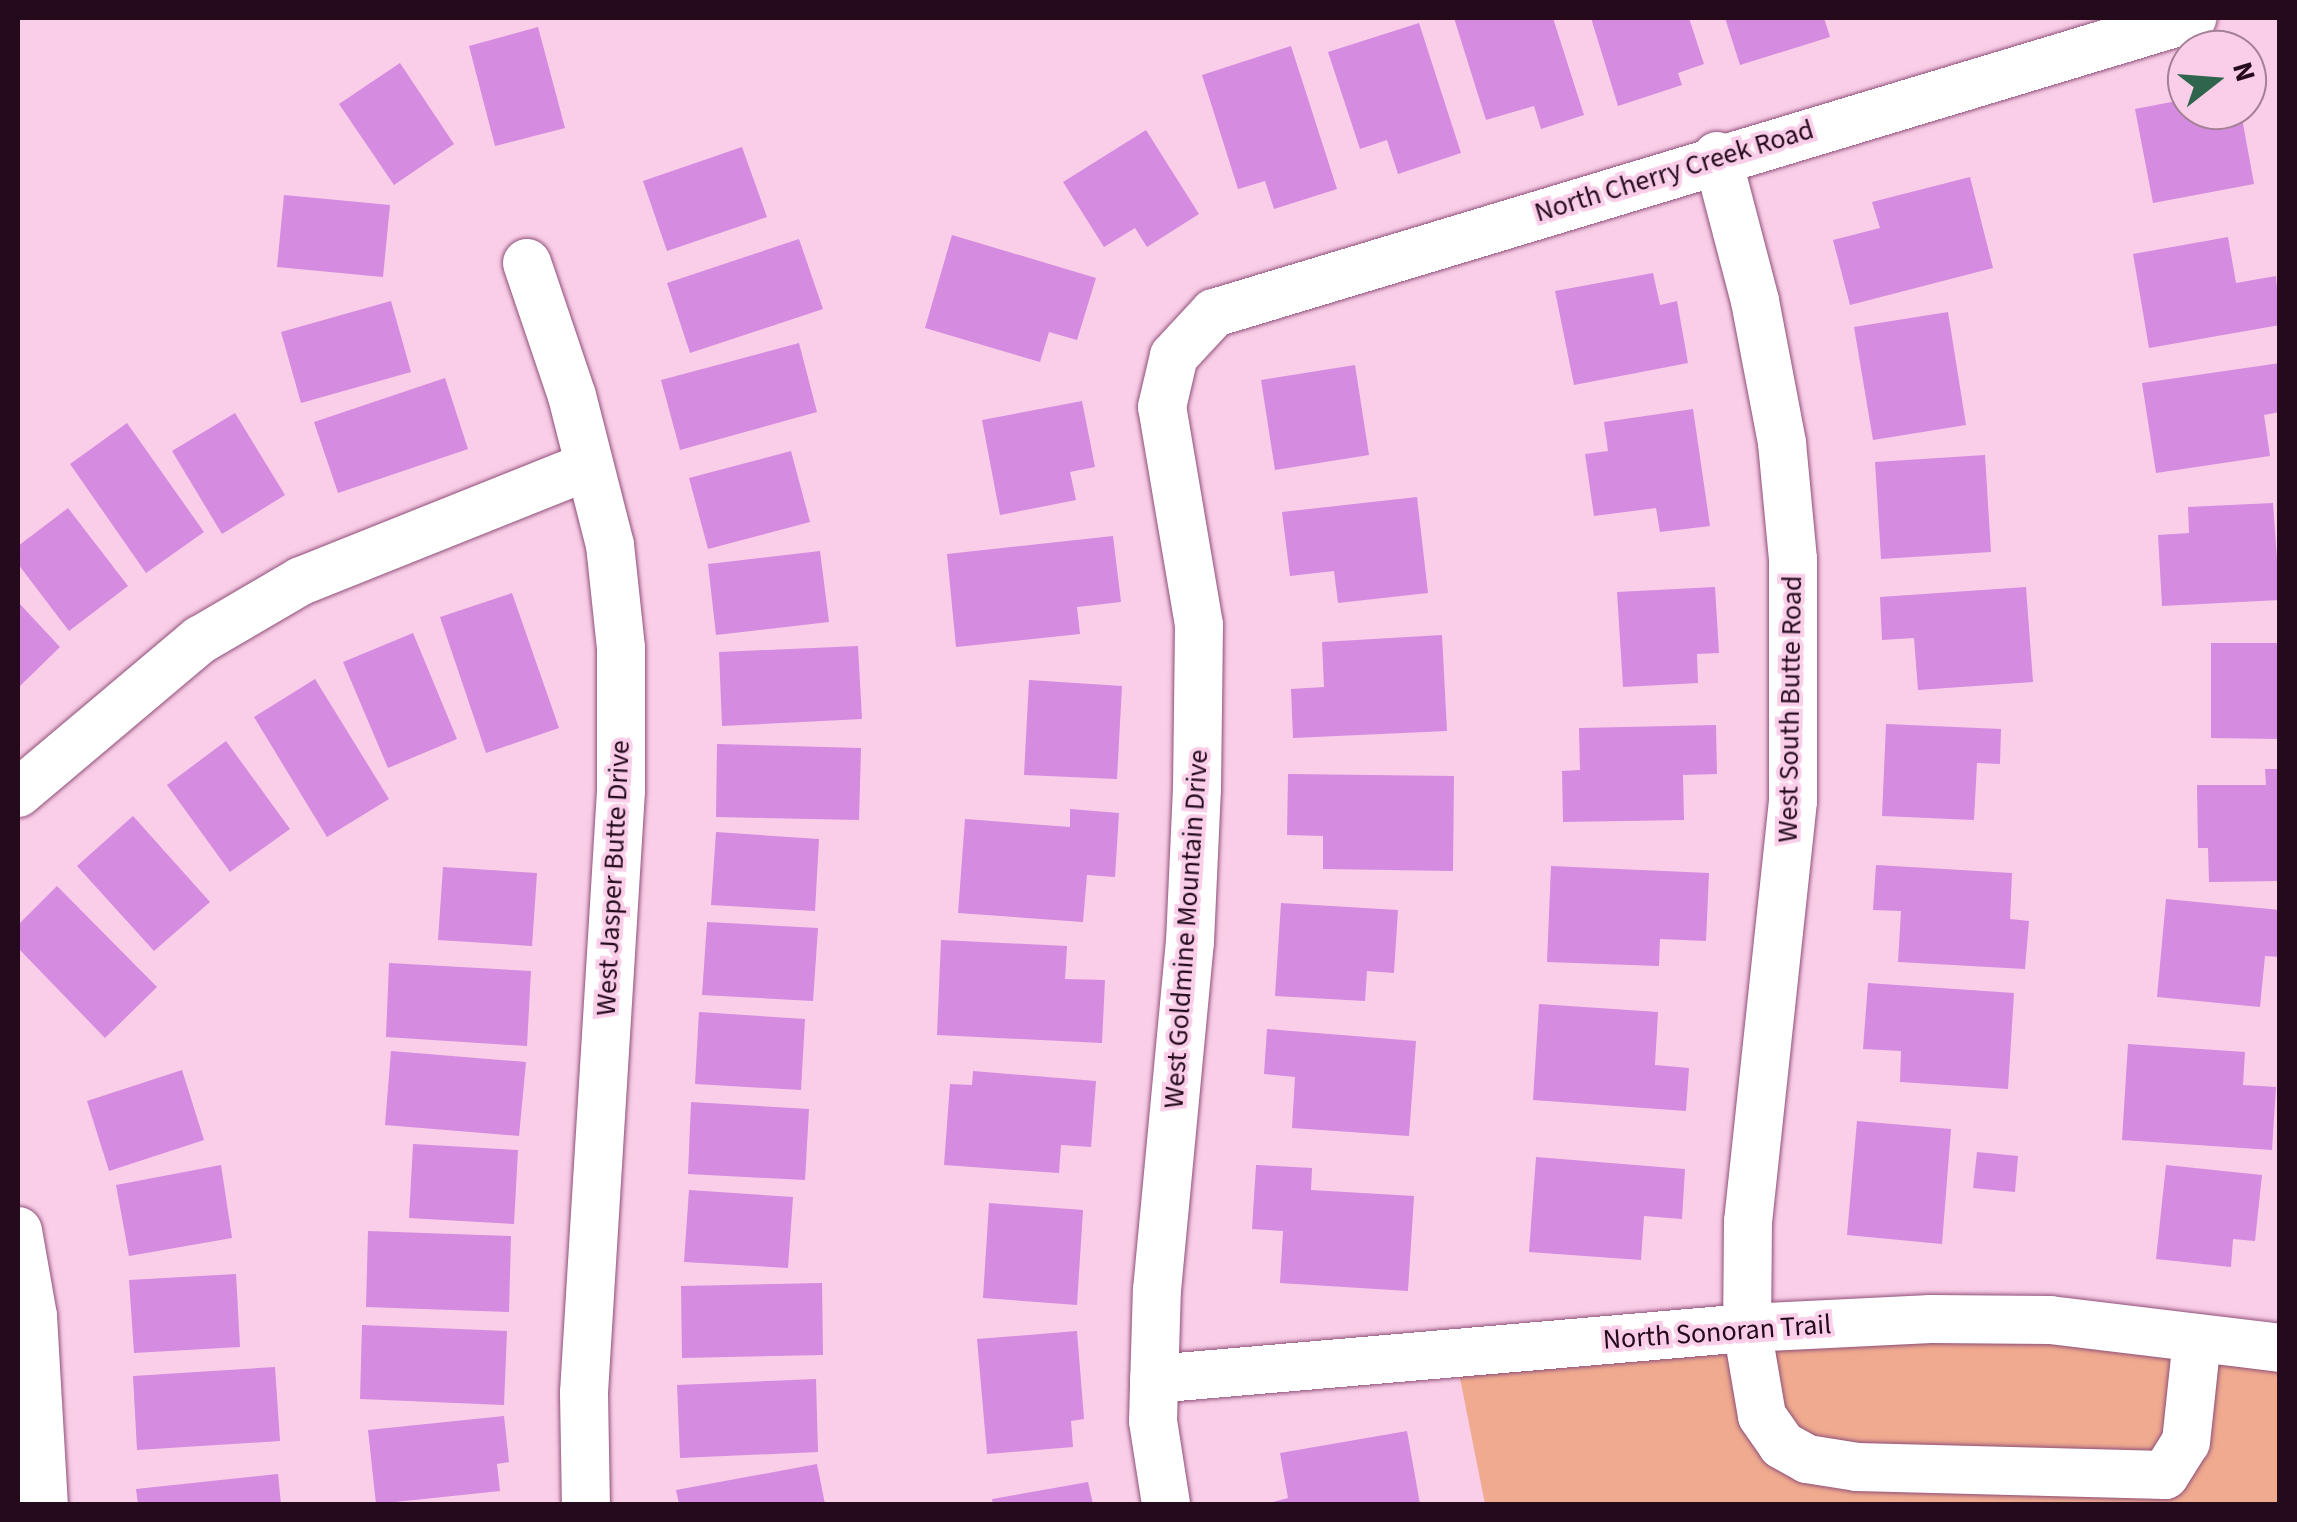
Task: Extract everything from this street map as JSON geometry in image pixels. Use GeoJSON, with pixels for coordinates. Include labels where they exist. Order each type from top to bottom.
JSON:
{"type":"FeatureCollection","features":[{"type":"Feature","properties":{"kind":"street","name":"North Cherry Creek Road"},"geometry":{"type":"LineString","coordinates":[[1174,356],[1214,313],[1717,156],[2192,18]]}},
{"type":"Feature","properties":{"kind":"street","name":"West South Butte Road"},"geometry":{"type":"LineString","coordinates":[[1717,156],[1755,301],[1782,443],[1793,559],[1793,801],[1748,1222],[1746,1328],[1762,1416],[1782,1446],[1807,1459],[2059,1476],[2166,1474],[2186,1442],[2197,1339]]}},
{"type":"Feature","properties":{"kind":"street","name":"West Jasper Butte Drive"},"geometry":{"type":"LineString","coordinates":[[527,263],[590,466],[610,545],[622,648],[620,791],[584,1393],[586,1504]]}},
{"type":"Feature","properties":{"kind":"street","name":"West Goldmine Mountain Drive"},"geometry":{"type":"LineString","coordinates":[[1166,1504],[1153,1421],[1154,1379],[1198,789],[1198,624],[1162,407],[1174,356]]}},
{"type":"Feature","properties":{"kind":"street"},"geometry":{"type":"LineString","coordinates":[[18,793],[200,640],[302,581],[590,466]]}},
{"type":"Feature","properties":{"kind":"street"},"geometry":{"type":"LineString","coordinates":[[18,1231],[33,1316],[44,1504]]}},
{"type":"Feature","properties":{"kind":"street","name":"North Sonoran Trail"},"geometry":{"type":"LineString","coordinates":[[1154,1379],[1746,1328],[2050,1320],[2280,1348]]}},
{"type":"Feature","properties":{"kind":"shaded area"},"geometry":{"type":"Polygon","coordinates":[[[1747,1328],[2279,1348],[2279,1504],[1485,1504],[1455,1353],[1747,1328]]]}},
{"type":"Feature","properties":{"kind":"building"},"geometry":{"type":"Polygon","coordinates":[[[1454,18],[1553,18],[1584,115],[1541,129],[1534,106],[1486,120],[1454,18]]]}},
{"type":"Feature","properties":{"kind":"building"},"geometry":{"type":"Polygon","coordinates":[[[1591,18],[1689,18],[1704,64],[1678,73],[1682,85],[1618,106],[1591,18]]]}},
{"type":"Feature","properties":{"kind":"building"},"geometry":{"type":"Polygon","coordinates":[[[1725,18],[1824,18],[1830,37],[1740,65],[1725,18]]]}},
{"type":"Feature","properties":{"kind":"building"},"geometry":{"type":"Polygon","coordinates":[[[1419,23],[1461,153],[1398,174],[1387,140],[1360,149],[1328,52],[1419,23]]]}},
{"type":"Feature","properties":{"kind":"building"},"geometry":{"type":"Polygon","coordinates":[[[538,27],[565,128],[495,146],[469,46],[538,27]]]}},
{"type":"Feature","properties":{"kind":"building"},"geometry":{"type":"Polygon","coordinates":[[[1291,46],[1337,189],[1274,209],[1265,181],[1238,189],[1202,75],[1291,46]]]}},
{"type":"Feature","properties":{"kind":"building"},"geometry":{"type":"Polygon","coordinates":[[[400,63],[454,144],[394,185],[339,104],[400,63]]]}},
{"type":"Feature","properties":{"kind":"building"},"geometry":{"type":"Polygon","coordinates":[[[2167,103],[2167,130],[2244,130],[2254,184],[2153,203],[2135,109],[2167,103]]]}},
{"type":"Feature","properties":{"kind":"building"},"geometry":{"type":"Polygon","coordinates":[[[1146,130],[1199,214],[1147,247],[1135,228],[1104,247],[1063,182],[1146,130]]]}},
{"type":"Feature","properties":{"kind":"building"},"geometry":{"type":"Polygon","coordinates":[[[742,147],[767,217],[667,251],[643,181],[742,147]]]}},
{"type":"Feature","properties":{"kind":"building"},"geometry":{"type":"Polygon","coordinates":[[[1970,177],[1993,268],[1850,305],[1833,240],[1880,228],[1872,202],[1970,177]]]}},
{"type":"Feature","properties":{"kind":"building"},"geometry":{"type":"Polygon","coordinates":[[[284,195],[390,205],[383,277],[277,267],[284,195]]]}},
{"type":"Feature","properties":{"kind":"building"},"geometry":{"type":"Polygon","coordinates":[[[952,235],[1096,278],[1077,340],[1049,332],[1040,362],[925,328],[952,235]]]}},
{"type":"Feature","properties":{"kind":"building"},"geometry":{"type":"Polygon","coordinates":[[[2228,237],[2236,283],[2276,276],[2280,325],[2149,348],[2133,254],[2228,237]]]}},
{"type":"Feature","properties":{"kind":"building"},"geometry":{"type":"Polygon","coordinates":[[[799,239],[823,309],[690,353],[667,283],[799,239]]]}},
{"type":"Feature","properties":{"kind":"building"},"geometry":{"type":"Polygon","coordinates":[[[1653,273],[1660,305],[1677,301],[1688,363],[1574,385],[1555,291],[1653,273]]]}},
{"type":"Feature","properties":{"kind":"building"},"geometry":{"type":"Polygon","coordinates":[[[391,301],[411,372],[301,403],[281,332],[391,301]]]}},
{"type":"Feature","properties":{"kind":"building"},"geometry":{"type":"Polygon","coordinates":[[[1948,312],[1966,425],[1873,440],[1854,327],[1948,312]]]}},
{"type":"Feature","properties":{"kind":"building"},"geometry":{"type":"Polygon","coordinates":[[[799,343],[817,412],[680,450],[661,380],[799,343]]]}},
{"type":"Feature","properties":{"kind":"building"},"geometry":{"type":"Polygon","coordinates":[[[2280,363],[2280,412],[2264,415],[2270,456],[2156,473],[2142,383],[2280,363]]]}},
{"type":"Feature","properties":{"kind":"building"},"geometry":{"type":"Polygon","coordinates":[[[1355,365],[1369,455],[1275,470],[1261,380],[1355,365]]]}},
{"type":"Feature","properties":{"kind":"building"},"geometry":{"type":"Polygon","coordinates":[[[445,378],[468,449],[338,493],[314,422],[445,378]]]}},
{"type":"Feature","properties":{"kind":"building"},"geometry":{"type":"Polygon","coordinates":[[[1082,401],[1095,467],[1070,472],[1076,500],[1000,515],[982,420],[1082,401]]]}},
{"type":"Feature","properties":{"kind":"building"},"geometry":{"type":"Polygon","coordinates":[[[1693,409],[1710,526],[1660,532],[1656,508],[1594,516],[1585,454],[1608,451],[1604,422],[1693,409]]]}},
{"type":"Feature","properties":{"kind":"building"},"geometry":{"type":"Polygon","coordinates":[[[235,413],[285,495],[222,534],[172,451],[235,413]]]}},
{"type":"Feature","properties":{"kind":"building"},"geometry":{"type":"Polygon","coordinates":[[[127,423],[204,532],[146,573],[70,464],[127,423]]]}},
{"type":"Feature","properties":{"kind":"building"},"geometry":{"type":"Polygon","coordinates":[[[791,451],[810,522],[708,549],[689,478],[791,451]]]}},
{"type":"Feature","properties":{"kind":"building"},"geometry":{"type":"Polygon","coordinates":[[[1985,455],[1991,552],[1881,559],[1875,462],[1985,455]]]}},
{"type":"Feature","properties":{"kind":"building"},"geometry":{"type":"Polygon","coordinates":[[[1417,497],[1428,593],[1338,603],[1334,571],[1290,576],[1282,512],[1417,497]]]}},
{"type":"Feature","properties":{"kind":"building"},"geometry":{"type":"Polygon","coordinates":[[[2273,503],[2280,600],[2162,606],[2158,535],[2189,533],[2188,507],[2273,503]]]}},
{"type":"Feature","properties":{"kind":"building"},"geometry":{"type":"Polygon","coordinates":[[[68,508],[128,586],[69,631],[18,564],[18,546],[68,508]]]}},
{"type":"Feature","properties":{"kind":"building"},"geometry":{"type":"Polygon","coordinates":[[[1113,536],[1121,602],[1077,607],[1080,634],[956,647],[947,554],[1113,536]]]}},
{"type":"Feature","properties":{"kind":"building"},"geometry":{"type":"Polygon","coordinates":[[[820,551],[829,622],[716,635],[708,564],[820,551]]]}},
{"type":"Feature","properties":{"kind":"building"},"geometry":{"type":"Polygon","coordinates":[[[1715,587],[1719,653],[1697,654],[1698,683],[1623,687],[1617,592],[1715,587]]]}},
{"type":"Feature","properties":{"kind":"building"},"geometry":{"type":"Polygon","coordinates":[[[2026,587],[2033,682],[1918,690],[1914,638],[1882,640],[1880,597],[2026,587]]]}},
{"type":"Feature","properties":{"kind":"building"},"geometry":{"type":"Polygon","coordinates":[[[512,593],[559,728],[486,753],[440,617],[512,593]]]}},
{"type":"Feature","properties":{"kind":"building"},"geometry":{"type":"Polygon","coordinates":[[[18,602],[60,647],[18,688],[18,602]]]}},
{"type":"Feature","properties":{"kind":"building"},"geometry":{"type":"Polygon","coordinates":[[[413,633],[457,739],[388,768],[343,662],[413,633]]]}},
{"type":"Feature","properties":{"kind":"building"},"geometry":{"type":"Polygon","coordinates":[[[1442,635],[1447,731],[1293,738],[1291,689],[1324,687],[1322,642],[1442,635]]]}},
{"type":"Feature","properties":{"kind":"building"},"geometry":{"type":"Polygon","coordinates":[[[2211,643],[2280,643],[2280,739],[2211,738],[2211,643]]]}},
{"type":"Feature","properties":{"kind":"building"},"geometry":{"type":"Polygon","coordinates":[[[858,646],[862,719],[722,726],[719,652],[858,646]]]}},
{"type":"Feature","properties":{"kind":"building"},"geometry":{"type":"Polygon","coordinates":[[[315,679],[389,799],[327,837],[254,717],[315,679]]]}},
{"type":"Feature","properties":{"kind":"building"},"geometry":{"type":"Polygon","coordinates":[[[1029,680],[1122,686],[1117,779],[1024,775],[1029,680]]]}},
{"type":"Feature","properties":{"kind":"building"},"geometry":{"type":"Polygon","coordinates":[[[1886,724],[2001,729],[2000,764],[1977,763],[1974,820],[1882,816],[1886,724]]]}},
{"type":"Feature","properties":{"kind":"building"},"geometry":{"type":"Polygon","coordinates":[[[1716,725],[1717,774],[1683,775],[1684,820],[1563,822],[1562,771],[1580,770],[1579,728],[1716,725]]]}},
{"type":"Feature","properties":{"kind":"building"},"geometry":{"type":"Polygon","coordinates":[[[226,741],[290,829],[230,872],[167,785],[226,741]]]}},
{"type":"Feature","properties":{"kind":"building"},"geometry":{"type":"Polygon","coordinates":[[[717,744],[861,748],[859,820],[716,817],[717,744]]]}},
{"type":"Feature","properties":{"kind":"building"},"geometry":{"type":"Polygon","coordinates":[[[2265,769],[2280,769],[2280,881],[2209,882],[2208,848],[2198,848],[2197,785],[2266,785],[2265,769]]]}},
{"type":"Feature","properties":{"kind":"building"},"geometry":{"type":"Polygon","coordinates":[[[1288,774],[1454,776],[1453,871],[1323,869],[1323,836],[1287,835],[1288,774]]]}},
{"type":"Feature","properties":{"kind":"building"},"geometry":{"type":"Polygon","coordinates":[[[1070,809],[1119,813],[1115,877],[1087,875],[1083,922],[958,913],[965,819],[1070,827],[1070,809]]]}},
{"type":"Feature","properties":{"kind":"building"},"geometry":{"type":"Polygon","coordinates":[[[133,816],[210,902],[154,951],[77,866],[133,816]]]}},
{"type":"Feature","properties":{"kind":"building"},"geometry":{"type":"Polygon","coordinates":[[[716,832],[819,839],[815,911],[711,905],[716,832]]]}},
{"type":"Feature","properties":{"kind":"building"},"geometry":{"type":"Polygon","coordinates":[[[1876,865],[2012,873],[2010,919],[2029,921],[2025,969],[1898,962],[1901,911],[1873,910],[1876,865]]]}},
{"type":"Feature","properties":{"kind":"building"},"geometry":{"type":"Polygon","coordinates":[[[1551,866],[1709,873],[1706,941],[1660,939],[1659,966],[1547,962],[1551,866]]]}},
{"type":"Feature","properties":{"kind":"building"},"geometry":{"type":"Polygon","coordinates":[[[443,867],[537,873],[532,946],[438,940],[443,867]]]}},
{"type":"Feature","properties":{"kind":"building"},"geometry":{"type":"Polygon","coordinates":[[[57,886],[157,987],[105,1038],[18,948],[18,925],[57,886]]]}},
{"type":"Feature","properties":{"kind":"building"},"geometry":{"type":"Polygon","coordinates":[[[2166,899],[2280,910],[2280,957],[2265,956],[2260,1007],[2157,997],[2166,899]]]}},
{"type":"Feature","properties":{"kind":"building"},"geometry":{"type":"Polygon","coordinates":[[[1281,903],[1398,910],[1394,973],[1367,971],[1365,1001],[1275,996],[1281,903]]]}},
{"type":"Feature","properties":{"kind":"building"},"geometry":{"type":"Polygon","coordinates":[[[707,922],[818,928],[813,1001],[702,995],[707,922]]]}},
{"type":"Feature","properties":{"kind":"building"},"geometry":{"type":"Polygon","coordinates":[[[941,940],[1067,946],[1065,979],[1105,980],[1102,1043],[937,1035],[941,940]]]}},
{"type":"Feature","properties":{"kind":"building"},"geometry":{"type":"Polygon","coordinates":[[[389,963],[531,971],[527,1046],[386,1037],[389,963]]]}},
{"type":"Feature","properties":{"kind":"building"},"geometry":{"type":"Polygon","coordinates":[[[1868,983],[2014,993],[2008,1089],[1900,1082],[1901,1051],[1863,1049],[1868,983]]]}},
{"type":"Feature","properties":{"kind":"building"},"geometry":{"type":"Polygon","coordinates":[[[1539,1004],[1658,1012],[1655,1065],[1689,1068],[1686,1111],[1533,1100],[1539,1004]]]}},
{"type":"Feature","properties":{"kind":"building"},"geometry":{"type":"Polygon","coordinates":[[[699,1012],[805,1019],[801,1090],[695,1084],[699,1012]]]}},
{"type":"Feature","properties":{"kind":"building"},"geometry":{"type":"Polygon","coordinates":[[[1267,1029],[1416,1041],[1409,1136],[1292,1128],[1295,1077],[1264,1074],[1267,1029]]]}},
{"type":"Feature","properties":{"kind":"building"},"geometry":{"type":"Polygon","coordinates":[[[2128,1044],[2245,1052],[2243,1085],[2276,1087],[2272,1150],[2122,1140],[2128,1044]]]}},
{"type":"Feature","properties":{"kind":"building"},"geometry":{"type":"Polygon","coordinates":[[[391,1051],[526,1062],[519,1136],[385,1125],[391,1051]]]}},
{"type":"Feature","properties":{"kind":"building"},"geometry":{"type":"Polygon","coordinates":[[[182,1070],[204,1140],[109,1171],[87,1101],[182,1070]]]}},
{"type":"Feature","properties":{"kind":"building"},"geometry":{"type":"Polygon","coordinates":[[[973,1071],[1096,1081],[1091,1147],[1061,1145],[1059,1173],[944,1165],[950,1084],[972,1085],[973,1071]]]}},
{"type":"Feature","properties":{"kind":"building"},"geometry":{"type":"Polygon","coordinates":[[[691,1102],[809,1109],[805,1180],[688,1174],[691,1102]]]}},
{"type":"Feature","properties":{"kind":"building"},"geometry":{"type":"Polygon","coordinates":[[[1857,1121],[1951,1129],[1942,1244],[1847,1235],[1857,1121]]]}},
{"type":"Feature","properties":{"kind":"building"},"geometry":{"type":"Polygon","coordinates":[[[413,1144],[518,1150],[514,1224],[409,1218],[413,1144]]]}},
{"type":"Feature","properties":{"kind":"building"},"geometry":{"type":"Polygon","coordinates":[[[1977,1152],[2018,1156],[2015,1192],[1973,1188],[1977,1152]]]}},
{"type":"Feature","properties":{"kind":"building"},"geometry":{"type":"Polygon","coordinates":[[[1536,1157],[1685,1169],[1682,1219],[1644,1216],[1641,1260],[1529,1252],[1536,1157]]]}},
{"type":"Feature","properties":{"kind":"building"},"geometry":{"type":"Polygon","coordinates":[[[221,1165],[232,1238],[129,1256],[116,1185],[221,1165]]]}},
{"type":"Feature","properties":{"kind":"building"},"geometry":{"type":"Polygon","coordinates":[[[1256,1165],[1312,1168],[1311,1190],[1414,1196],[1408,1291],[1280,1283],[1283,1231],[1252,1229],[1256,1165]]]}},
{"type":"Feature","properties":{"kind":"building"},"geometry":{"type":"Polygon","coordinates":[[[2166,1165],[2262,1175],[2255,1241],[2233,1239],[2231,1267],[2156,1259],[2166,1165]]]}},
{"type":"Feature","properties":{"kind":"building"},"geometry":{"type":"Polygon","coordinates":[[[689,1190],[793,1197],[788,1268],[684,1262],[689,1190]]]}},
{"type":"Feature","properties":{"kind":"building"},"geometry":{"type":"Polygon","coordinates":[[[989,1203],[1083,1210],[1077,1305],[983,1298],[989,1203]]]}},
{"type":"Feature","properties":{"kind":"building"},"geometry":{"type":"Polygon","coordinates":[[[368,1231],[511,1236],[509,1312],[366,1307],[368,1231]]]}},
{"type":"Feature","properties":{"kind":"building"},"geometry":{"type":"Polygon","coordinates":[[[236,1274],[240,1347],[134,1353],[129,1280],[236,1274]]]}},
{"type":"Feature","properties":{"kind":"building"},"geometry":{"type":"Polygon","coordinates":[[[822,1283],[823,1355],[682,1358],[681,1286],[822,1283]]]}},
{"type":"Feature","properties":{"kind":"building"},"geometry":{"type":"Polygon","coordinates":[[[362,1325],[507,1331],[504,1405],[360,1399],[362,1325]]]}},
{"type":"Feature","properties":{"kind":"building"},"geometry":{"type":"Polygon","coordinates":[[[1077,1331],[1084,1419],[1071,1421],[1073,1447],[987,1454],[977,1339],[1077,1331]]]}},
{"type":"Feature","properties":{"kind":"building"},"geometry":{"type":"Polygon","coordinates":[[[275,1367],[280,1441],[137,1450],[133,1376],[275,1367]]]}},
{"type":"Feature","properties":{"kind":"building"},"geometry":{"type":"Polygon","coordinates":[[[816,1379],[818,1452],[680,1458],[677,1385],[816,1379]]]}},
{"type":"Feature","properties":{"kind":"building"},"geometry":{"type":"Polygon","coordinates":[[[504,1416],[509,1462],[497,1464],[500,1491],[376,1504],[368,1430],[504,1416]]]}},
{"type":"Feature","properties":{"kind":"building"},"geometry":{"type":"Polygon","coordinates":[[[1407,1431],[1420,1504],[1265,1504],[1288,1498],[1280,1453],[1407,1431]]]}},
{"type":"Feature","properties":{"kind":"building"},"geometry":{"type":"Polygon","coordinates":[[[817,1464],[825,1504],[679,1504],[676,1490],[817,1464]]]}},
{"type":"Feature","properties":{"kind":"building"},"geometry":{"type":"Polygon","coordinates":[[[278,1474],[281,1504],[138,1504],[136,1489],[278,1474]]]}},
{"type":"Feature","properties":{"kind":"building"},"geometry":{"type":"Polygon","coordinates":[[[1088,1482],[1093,1504],[993,1504],[992,1499],[1088,1482]]]}}]}
